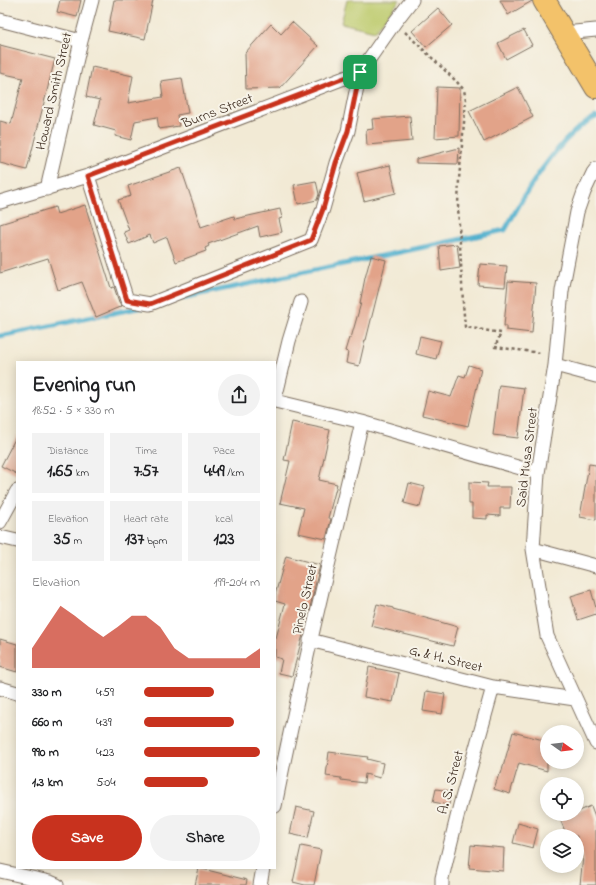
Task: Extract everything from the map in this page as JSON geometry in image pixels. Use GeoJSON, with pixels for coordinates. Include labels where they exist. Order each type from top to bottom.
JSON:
{"type":"FeatureCollection","features":[{"type":"Feature","properties":{"kind":"highway"},"geometry":{"type":"LineString","coordinates":[[544,0],[596,87]]}},
{"type":"Feature","properties":{"kind":"street","name":"Howard Smith Street"},"geometry":{"type":"LineString","coordinates":[[46,189],[92,0]]}},
{"type":"Feature","properties":{"kind":"street"},"geometry":{"type":"LineString","coordinates":[[88,176],[127,300],[150,304],[311,240],[323,209],[336,163],[348,131],[360,72],[412,0]]}},
{"type":"Feature","properties":{"kind":"street"},"geometry":{"type":"LineString","coordinates":[[0,20],[81,41]]}},
{"type":"Feature","properties":{"kind":"street"},"geometry":{"type":"LineString","coordinates":[[564,33],[596,30]]}},
{"type":"Feature","properties":{"kind":"street","name":"Burns Street"},"geometry":{"type":"LineString","coordinates":[[0,202],[88,176],[360,72]]}},
{"type":"Feature","properties":{"kind":"street","name":"Said Musa Street"},"geometry":{"type":"LineString","coordinates":[[596,170],[584,192],[577,212],[562,291],[556,360],[538,473],[533,549],[547,636],[596,743]]}},
{"type":"Feature","properties":{"kind":"street"},"geometry":{"type":"LineString","coordinates":[[276,396],[301,302]]}},
{"type":"Feature","properties":{"kind":"street"},"geometry":{"type":"LineString","coordinates":[[556,360],[596,376]]}},
{"type":"Feature","properties":{"kind":"street"},"geometry":{"type":"LineString","coordinates":[[276,400],[362,422],[538,473]]}},
{"type":"Feature","properties":{"kind":"street","name":"Pinelo Street"},"geometry":{"type":"LineString","coordinates":[[276,796],[279,767],[362,422]]}},
{"type":"Feature","properties":{"kind":"street"},"geometry":{"type":"LineString","coordinates":[[0,522],[16,493]]}},
{"type":"Feature","properties":{"kind":"street"},"geometry":{"type":"LineString","coordinates":[[0,537],[16,541]]}},
{"type":"Feature","properties":{"kind":"street"},"geometry":{"type":"LineString","coordinates":[[533,549],[596,566]]}},
{"type":"Feature","properties":{"kind":"street","name":"G. & H. Street"},"geometry":{"type":"LineString","coordinates":[[310,640],[493,687],[575,699]]}},
{"type":"Feature","properties":{"kind":"street","name":"A. S. Street"},"geometry":{"type":"LineString","coordinates":[[442,885],[443,871],[460,805],[493,687]]}},
{"type":"Feature","properties":{"kind":"street"},"geometry":{"type":"LineString","coordinates":[[0,688],[16,693]]}},
{"type":"Feature","properties":{"kind":"street"},"geometry":{"type":"LineString","coordinates":[[260,885],[263,869]]}},
{"type":"Feature","properties":{"kind":"street"},"geometry":{"type":"LineString","coordinates":[[0,871],[50,882],[57,885]]}},
{"type":"Feature","properties":{"kind":"path"},"geometry":{"type":"LineString","coordinates":[[395,22],[456,80],[464,90],[466,100],[458,205],[463,303],[466,327],[501,333],[495,347],[556,360]]}},
{"type":"Feature","properties":{"kind":"green space"},"geometry":{"type":"Polygon","coordinates":[[[347,0],[400,0],[375,31],[341,23],[347,0]]]}},
{"type":"Feature","properties":{"kind":"building"},"geometry":{"type":"Polygon","coordinates":[[[60,0],[81,0],[77,17],[57,12],[60,0]]]}},
{"type":"Feature","properties":{"kind":"building"},"geometry":{"type":"Polygon","coordinates":[[[114,0],[153,0],[145,39],[108,31],[114,0]]]}},
{"type":"Feature","properties":{"kind":"building"},"geometry":{"type":"Polygon","coordinates":[[[500,0],[532,0],[532,1],[508,15],[500,0]]]}},
{"type":"Feature","properties":{"kind":"building"},"geometry":{"type":"Polygon","coordinates":[[[438,8],[452,25],[426,47],[412,31],[438,8]]]}},
{"type":"Feature","properties":{"kind":"building"},"geometry":{"type":"Polygon","coordinates":[[[292,22],[318,46],[280,88],[246,89],[245,53],[271,24],[281,34],[292,22]]]}},
{"type":"Feature","properties":{"kind":"building"},"geometry":{"type":"Polygon","coordinates":[[[524,30],[532,45],[506,59],[498,43],[524,30]]]}},
{"type":"Feature","properties":{"kind":"building"},"geometry":{"type":"Polygon","coordinates":[[[0,45],[55,59],[27,170],[0,163],[0,121],[11,124],[23,78],[0,73],[0,45]]]}},
{"type":"Feature","properties":{"kind":"building"},"geometry":{"type":"Polygon","coordinates":[[[92,67],[133,76],[128,103],[163,97],[161,81],[182,78],[188,113],[177,115],[179,126],[159,129],[157,117],[135,121],[131,140],[115,136],[116,131],[94,125],[100,100],[86,97],[92,67]]]}},
{"type":"Feature","properties":{"kind":"building"},"geometry":{"type":"Polygon","coordinates":[[[437,87],[460,88],[459,136],[435,138],[437,87]]]}},
{"type":"Feature","properties":{"kind":"building"},"geometry":{"type":"Polygon","coordinates":[[[518,87],[533,117],[484,142],[469,111],[518,87]]]}},
{"type":"Feature","properties":{"kind":"building"},"geometry":{"type":"Polygon","coordinates":[[[410,116],[412,141],[367,145],[366,130],[373,129],[372,119],[410,116]]]}},
{"type":"Feature","properties":{"kind":"building"},"geometry":{"type":"Polygon","coordinates":[[[459,148],[458,164],[416,163],[416,159],[459,148]]]}},
{"type":"Feature","properties":{"kind":"building"},"geometry":{"type":"Polygon","coordinates":[[[390,165],[396,193],[364,201],[357,173],[390,165]]]}},
{"type":"Feature","properties":{"kind":"building"},"geometry":{"type":"Polygon","coordinates":[[[181,168],[201,227],[234,216],[235,219],[280,209],[282,218],[279,219],[282,232],[260,237],[258,226],[208,244],[209,246],[205,248],[206,251],[176,262],[167,237],[153,243],[150,235],[129,244],[124,232],[129,230],[118,200],[131,196],[128,186],[181,168]]]}},
{"type":"Feature","properties":{"kind":"building"},"geometry":{"type":"Polygon","coordinates":[[[316,181],[319,194],[317,200],[298,204],[294,185],[316,181]]]}},
{"type":"Feature","properties":{"kind":"building"},"geometry":{"type":"Polygon","coordinates":[[[85,205],[111,288],[114,287],[119,302],[122,306],[96,317],[82,282],[58,290],[48,258],[0,273],[0,224],[55,207],[57,214],[85,205]]]}},
{"type":"Feature","properties":{"kind":"building"},"geometry":{"type":"Polygon","coordinates":[[[457,244],[460,268],[441,271],[439,246],[457,244]]]}},
{"type":"Feature","properties":{"kind":"building"},"geometry":{"type":"Polygon","coordinates":[[[371,256],[386,260],[359,366],[346,363],[348,352],[345,351],[349,338],[351,338],[361,303],[365,278],[371,256]]]}},
{"type":"Feature","properties":{"kind":"building"},"geometry":{"type":"Polygon","coordinates":[[[480,264],[507,266],[505,287],[478,285],[480,264]]]}},
{"type":"Feature","properties":{"kind":"building"},"geometry":{"type":"Polygon","coordinates":[[[508,281],[536,283],[532,333],[506,330],[506,326],[504,326],[508,281]]]}},
{"type":"Feature","properties":{"kind":"building"},"geometry":{"type":"Polygon","coordinates":[[[420,336],[441,341],[436,359],[416,354],[420,336]]]}},
{"type":"Feature","properties":{"kind":"building"},"geometry":{"type":"Polygon","coordinates":[[[469,365],[481,369],[468,426],[422,415],[428,391],[451,397],[459,375],[465,377],[469,365]]]}},
{"type":"Feature","properties":{"kind":"building"},"geometry":{"type":"Polygon","coordinates":[[[499,385],[524,388],[518,438],[493,435],[499,385]]]}},
{"type":"Feature","properties":{"kind":"building"},"geometry":{"type":"Polygon","coordinates":[[[292,422],[330,430],[319,480],[337,484],[328,518],[331,519],[326,539],[298,533],[304,508],[280,503],[290,461],[284,460],[292,422]]]}},
{"type":"Feature","properties":{"kind":"building"},"geometry":{"type":"Polygon","coordinates":[[[16,437],[16,474],[1,466],[16,437]]]}},
{"type":"Feature","properties":{"kind":"building"},"geometry":{"type":"Polygon","coordinates":[[[589,464],[596,465],[596,520],[580,517],[589,464]]]}},
{"type":"Feature","properties":{"kind":"building"},"geometry":{"type":"Polygon","coordinates":[[[469,482],[488,483],[487,487],[511,487],[510,508],[500,508],[500,516],[487,515],[487,519],[472,518],[472,504],[469,504],[469,482]]]}},
{"type":"Feature","properties":{"kind":"building"},"geometry":{"type":"Polygon","coordinates":[[[409,483],[425,487],[420,507],[404,503],[409,483]]]}},
{"type":"Feature","properties":{"kind":"building"},"geometry":{"type":"Polygon","coordinates":[[[286,556],[320,565],[292,676],[279,673],[282,659],[276,657],[276,638],[285,604],[276,601],[276,591],[286,556]]]}},
{"type":"Feature","properties":{"kind":"building"},"geometry":{"type":"Polygon","coordinates":[[[591,590],[596,608],[596,614],[578,620],[571,596],[591,590]]]}},
{"type":"Feature","properties":{"kind":"building"},"geometry":{"type":"Polygon","coordinates":[[[377,604],[458,627],[453,646],[371,626],[377,604]]]}},
{"type":"Feature","properties":{"kind":"building"},"geometry":{"type":"Polygon","coordinates":[[[0,639],[16,644],[16,672],[0,667],[0,639]]]}},
{"type":"Feature","properties":{"kind":"building"},"geometry":{"type":"Polygon","coordinates":[[[369,667],[399,673],[393,702],[364,697],[369,667]]]}},
{"type":"Feature","properties":{"kind":"building"},"geometry":{"type":"Polygon","coordinates":[[[426,691],[445,694],[442,714],[423,711],[426,691]]]}},
{"type":"Feature","properties":{"kind":"building"},"geometry":{"type":"Polygon","coordinates":[[[513,732],[540,739],[540,769],[519,763],[510,794],[494,789],[499,774],[501,774],[513,732]]]}},
{"type":"Feature","properties":{"kind":"building"},"geometry":{"type":"Polygon","coordinates":[[[329,752],[368,757],[367,759],[383,763],[380,778],[365,774],[364,783],[341,780],[341,778],[326,776],[329,752]]]}},
{"type":"Feature","properties":{"kind":"building"},"geometry":{"type":"Polygon","coordinates":[[[436,789],[451,791],[449,805],[433,802],[436,789]]]}},
{"type":"Feature","properties":{"kind":"building"},"geometry":{"type":"Polygon","coordinates":[[[591,806],[596,819],[596,885],[580,885],[581,873],[584,873],[584,829],[564,829],[561,821],[584,821],[584,809],[591,806]]]}},
{"type":"Feature","properties":{"kind":"building"},"geometry":{"type":"Polygon","coordinates":[[[296,807],[314,811],[308,838],[290,834],[296,807]]]}},
{"type":"Feature","properties":{"kind":"building"},"geometry":{"type":"Polygon","coordinates":[[[518,823],[538,829],[533,848],[513,843],[518,823]]]}},
{"type":"Feature","properties":{"kind":"building"},"geometry":{"type":"Polygon","coordinates":[[[471,845],[504,848],[503,871],[469,868],[471,845]]]}},
{"type":"Feature","properties":{"kind":"building"},"geometry":{"type":"Polygon","coordinates":[[[301,846],[321,850],[314,885],[305,885],[293,882],[301,846]]]}},
{"type":"Feature","properties":{"kind":"building"},"geometry":{"type":"Polygon","coordinates":[[[199,869],[247,880],[246,885],[195,885],[199,869]]]}},
{"type":"Feature","properties":{"kind":"waterway"},"geometry":{"type":"LineString","coordinates":[[177,299],[505,230],[532,184],[547,162],[565,141],[579,128],[596,117]]}},
{"type":"Feature","properties":{"kind":"waterway"},"geometry":{"type":"LineString","coordinates":[[0,336],[142,307]]}},
{"type":"Feature","properties":{"kind":"route"},"geometry":{"type":"LineString","coordinates":[[360,72],[348,131],[336,163],[323,209],[311,240],[150,304],[127,300],[88,176],[360,72]]}}]}
